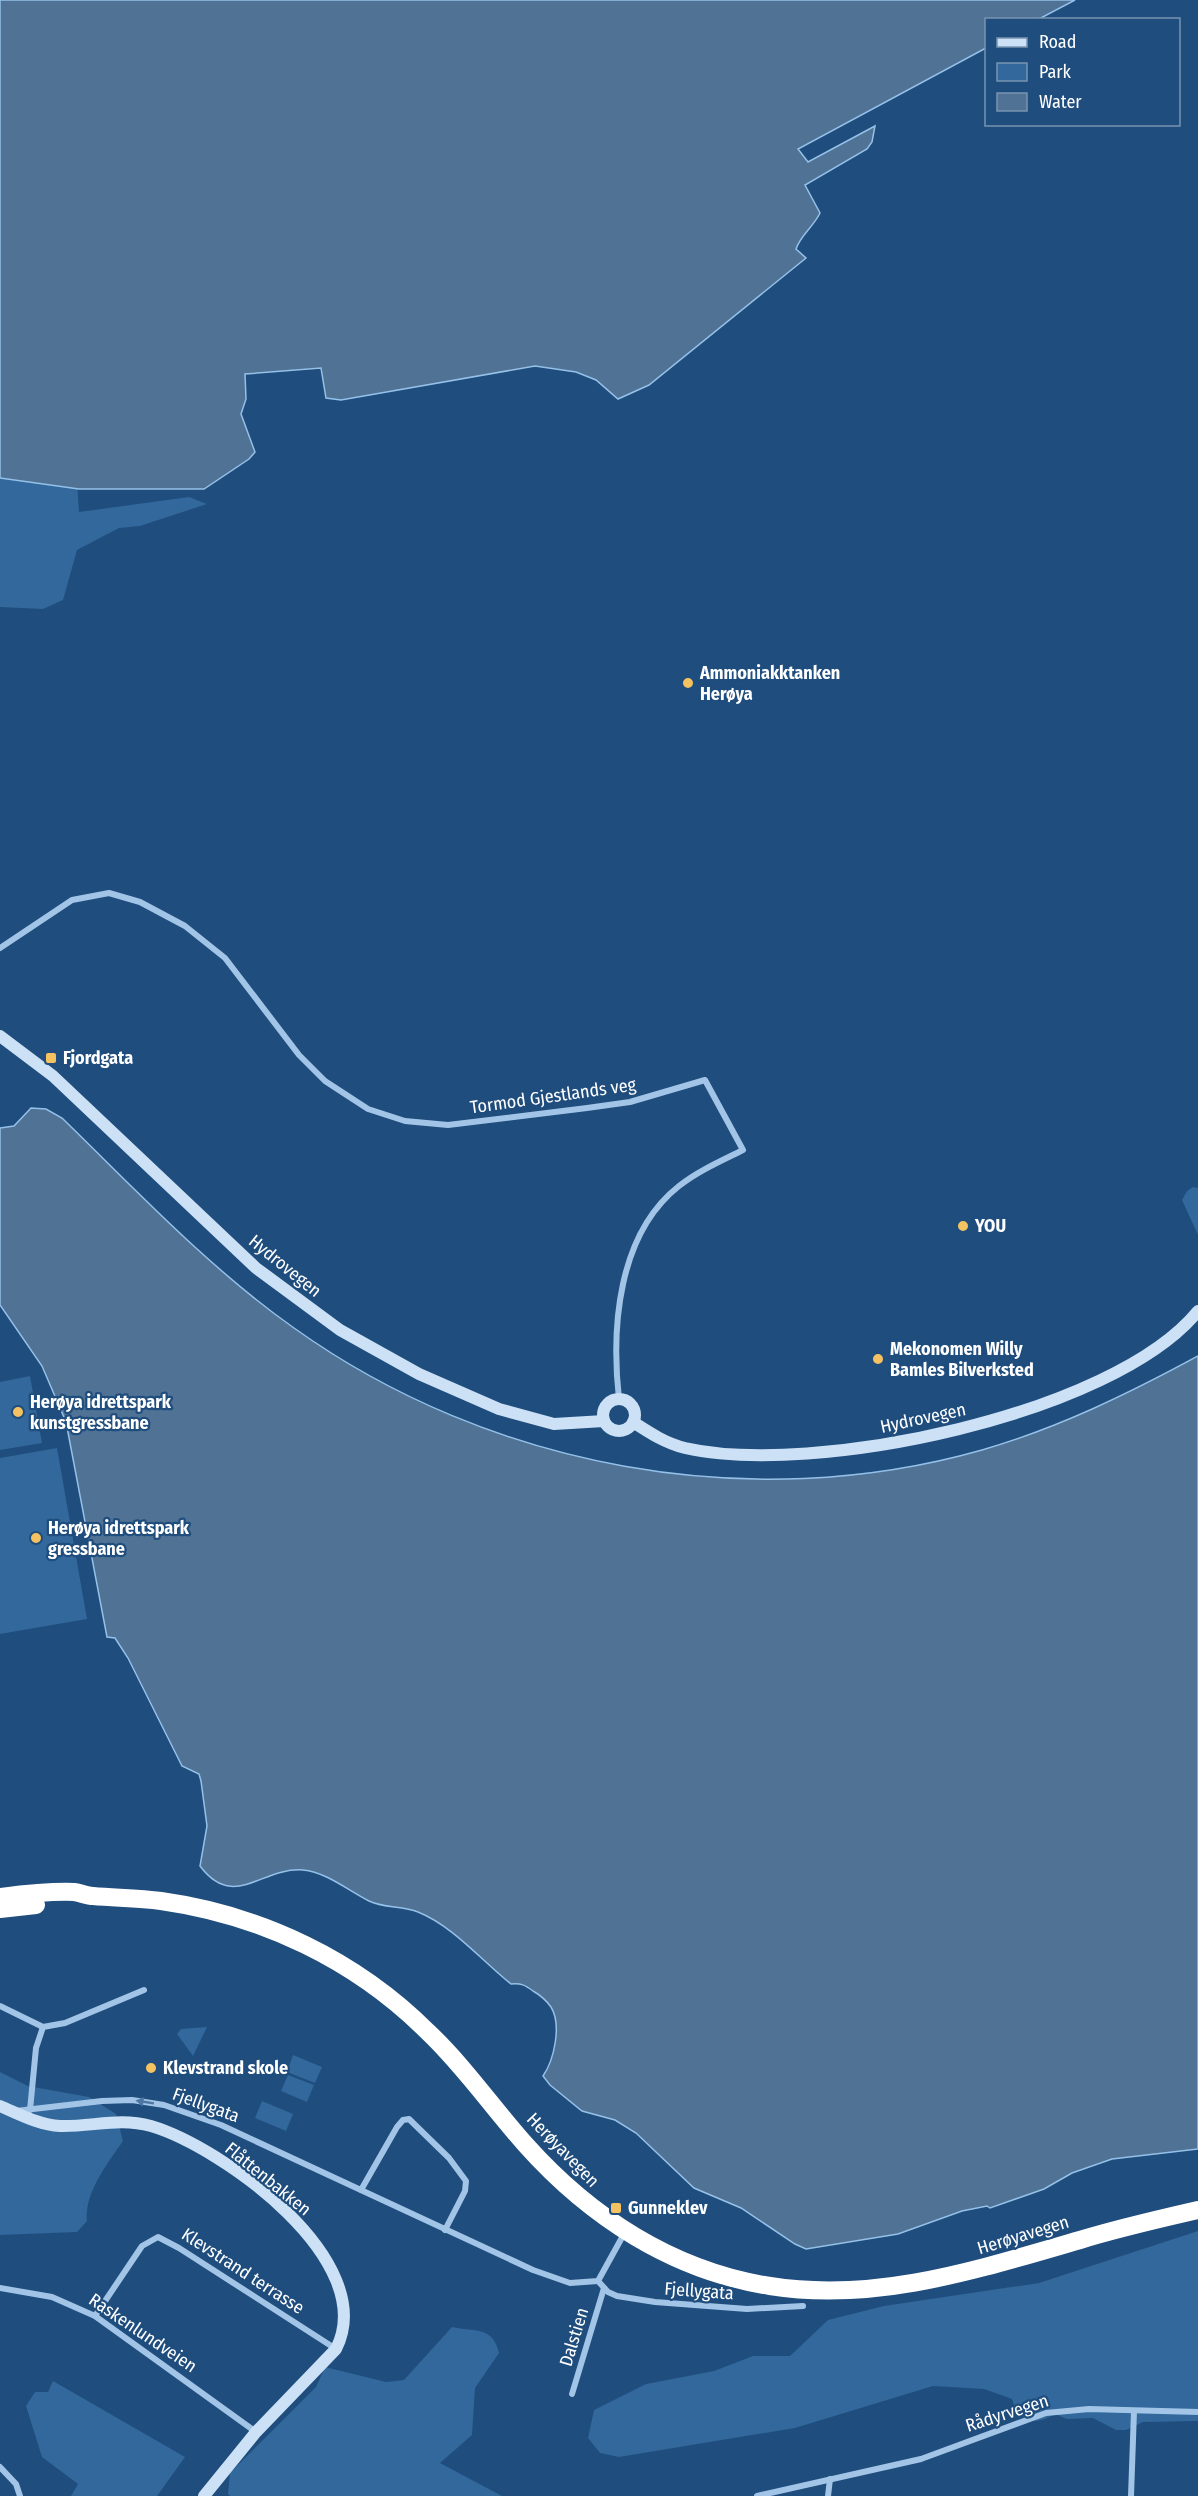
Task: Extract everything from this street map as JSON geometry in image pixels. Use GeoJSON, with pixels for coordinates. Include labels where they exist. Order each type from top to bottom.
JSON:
{"type":"FeatureCollection","features":[{"type":"Feature","properties":{"kind":"highway","name":"Herøyavegen"},"geometry":{"type":"LineString","coordinates":[[0,1896],[77,1892],[90,1896],[161,1901],[227,1915],[288,1936],[349,1968],[391,1999],[427,2030],[554,2175],[580,2199],[625,2231],[662,2252],[726,2277],[782,2288],[857,2290],[964,2274],[1118,2229],[1198,2210]]}},
{"type":"Feature","properties":{"kind":"highway","name":"Herøyavegen"},"geometry":{"type":"LineString","coordinates":[[0,1909],[77,1902],[90,1896]]}},
{"type":"Feature","properties":{"kind":"street","name":"Tormod Gjestlands veg"},"geometry":{"type":"LineString","coordinates":[[0,948],[72,900],[109,893],[129,897],[152,908],[206,941],[229,963],[280,1032],[316,1073],[351,1100],[395,1119],[434,1125],[464,1124],[630,1102],[705,1080],[743,1150],[679,1186],[659,1206],[638,1240],[627,1267],[620,1306],[617,1361],[619,1399]]}},
{"type":"Feature","properties":{"kind":"street","name":"Hydrovegen"},"geometry":{"type":"LineString","coordinates":[[0,1036],[53,1076],[256,1268],[340,1330],[419,1374],[499,1409],[554,1424],[604,1421]]}},
{"type":"Feature","properties":{"kind":"street","name":"Hydrovegen"},"geometry":{"type":"LineString","coordinates":[[633,1422],[660,1440],[685,1448],[734,1454],[848,1450],[917,1439],[1001,1417],[1099,1380],[1158,1348],[1175,1336],[1198,1311]]}},
{"type":"Feature","properties":{"kind":"street"},"geometry":{"type":"LineString","coordinates":[[619,1399],[632,1406],[633,1422],[626,1429],[615,1430],[604,1421],[603,1414],[608,1403],[619,1399]]}},
{"type":"Feature","properties":{"kind":"street"},"geometry":{"type":"LineString","coordinates":[[0,2006],[43,2027],[65,2023],[144,1990]]}},
{"type":"Feature","properties":{"kind":"street"},"geometry":{"type":"LineString","coordinates":[[30,2110],[36,2048],[43,2027]]}},
{"type":"Feature","properties":{"kind":"street","name":"Fjellygata"},"geometry":{"type":"LineString","coordinates":[[13,2111],[132,2100],[164,2105],[221,2125],[559,2281],[580,2284],[598,2280]]}},
{"type":"Feature","properties":{"kind":"street","name":"Flåttenbakken"},"geometry":{"type":"LineString","coordinates":[[0,2106],[55,2125],[122,2121],[152,2126],[194,2145],[249,2182],[298,2224],[331,2267],[341,2290],[344,2312],[343,2332],[336,2349],[256,2433],[204,2496]]}},
{"type":"Feature","properties":{"kind":"street"},"geometry":{"type":"LineString","coordinates":[[361,2190],[396,2127],[403,2120],[409,2119],[449,2158],[466,2181],[465,2191],[445,2230]]}},
{"type":"Feature","properties":{"kind":"street"},"geometry":{"type":"LineString","coordinates":[[604,2288],[598,2280],[625,2231]]}},
{"type":"Feature","properties":{"kind":"street","name":"Klevstrand terrasse"},"geometry":{"type":"LineString","coordinates":[[95,2316],[142,2246],[158,2237],[172,2243],[336,2349]]}},
{"type":"Feature","properties":{"kind":"street","name":"Raskenlundveien"},"geometry":{"type":"LineString","coordinates":[[0,2288],[52,2297],[95,2316],[256,2433]]}},
{"type":"Feature","properties":{"kind":"street","name":"Fjellygata"},"geometry":{"type":"LineString","coordinates":[[604,2288],[624,2298],[698,2307],[767,2309],[803,2306]]}},
{"type":"Feature","properties":{"kind":"street","name":"Dalstien"},"geometry":{"type":"LineString","coordinates":[[572,2394],[604,2288]]}},
{"type":"Feature","properties":{"kind":"street","name":"Rådyrvegen"},"geometry":{"type":"LineString","coordinates":[[757,2496],[921,2459],[1046,2413],[1089,2409],[1198,2412]]}},
{"type":"Feature","properties":{"kind":"street"},"geometry":{"type":"LineString","coordinates":[[1131,2496],[1134,2411]]}},
{"type":"Feature","properties":{"kind":"street"},"geometry":{"type":"LineString","coordinates":[[0,2466],[16,2484],[20,2496]]}},
{"type":"Feature","properties":{"kind":"street"},"geometry":{"type":"LineString","coordinates":[[828,2496],[830,2480]]}},
{"type":"Feature","properties":{"kind":"green space"},"geometry":{"type":"Polygon","coordinates":[[[0,472],[77,482],[79,512],[189,497],[207,504],[140,526],[119,528],[77,550],[63,600],[43,609],[0,607],[0,472]]]}},
{"type":"Feature","properties":{"kind":"green space"},"geometry":{"type":"Polygon","coordinates":[[[1193,1187],[1198,1188],[1198,1235],[1182,1200],[1187,1191],[1193,1187]]]}},
{"type":"Feature","properties":{"kind":"green space","name":"Herøya idrettspark kunstgressbane"},"geometry":{"type":"Polygon","coordinates":[[[30,1376],[42,1443],[0,1450],[0,1382],[30,1376]]]}},
{"type":"Feature","properties":{"kind":"green space","name":"Herøya idrettspark gressbane"},"geometry":{"type":"Polygon","coordinates":[[[57,1448],[87,1619],[0,1634],[0,1458],[57,1448]]]}},
{"type":"Feature","properties":{"kind":"green space"},"geometry":{"type":"Polygon","coordinates":[[[207,2027],[193,2056],[177,2034],[181,2029],[207,2027]]]}},
{"type":"Feature","properties":{"kind":"green space"},"geometry":{"type":"Polygon","coordinates":[[[293,2055],[322,2067],[315,2083],[287,2072],[293,2055]]]}},
{"type":"Feature","properties":{"kind":"green space"},"geometry":{"type":"Polygon","coordinates":[[[0,2072],[28,2086],[89,2097],[116,2114],[123,2141],[98,2179],[89,2200],[87,2221],[77,2232],[0,2235],[0,2072]]]}},
{"type":"Feature","properties":{"kind":"green space"},"geometry":{"type":"Polygon","coordinates":[[[288,2075],[314,2085],[307,2102],[281,2091],[288,2075]]]}},
{"type":"Feature","properties":{"kind":"green space"},"geometry":{"type":"Polygon","coordinates":[[[262,2101],[293,2114],[286,2131],[255,2118],[262,2101]]]}},
{"type":"Feature","properties":{"kind":"green space"},"geometry":{"type":"Polygon","coordinates":[[[1198,2231],[1198,2421],[1143,2422],[1126,2430],[1116,2430],[1093,2418],[1067,2419],[1055,2414],[1035,2421],[1016,2411],[1012,2399],[984,2389],[933,2386],[795,2428],[619,2457],[600,2453],[588,2438],[594,2410],[646,2384],[714,2371],[753,2356],[790,2356],[828,2320],[884,2306],[1039,2283],[1198,2231]]]}},
{"type":"Feature","properties":{"kind":"green space"},"geometry":{"type":"Polygon","coordinates":[[[452,2327],[488,2334],[496,2344],[499,2353],[475,2388],[472,2435],[440,2463],[502,2496],[230,2496],[228,2494],[230,2473],[316,2387],[325,2367],[386,2382],[404,2380],[452,2327]]]}},
{"type":"Feature","properties":{"kind":"green space"},"geometry":{"type":"Polygon","coordinates":[[[53,2381],[185,2457],[157,2496],[71,2496],[78,2484],[42,2457],[26,2406],[35,2392],[48,2392],[53,2381]]]}},
{"type":"Feature","properties":{"kind":"water"},"geometry":{"type":"Polygon","coordinates":[[[0,0],[1075,0],[1041,18],[985,18],[985,49],[798,149],[808,162],[875,126],[872,142],[867,149],[805,185],[820,213],[796,249],[806,258],[649,385],[618,399],[596,380],[576,372],[535,366],[341,400],[326,398],[321,368],[245,374],[246,399],[241,414],[255,452],[249,459],[204,489],[79,489],[0,478],[0,0]]]}},
{"type":"Feature","properties":{"kind":"water"},"geometry":{"type":"Polygon","coordinates":[[[31,1108],[46,1109],[62,1118],[174,1228],[232,1280],[294,1328],[370,1376],[452,1415],[537,1446],[624,1466],[714,1477],[804,1478],[894,1469],[982,1450],[1065,1421],[1119,1397],[1198,1356],[1198,2149],[1112,2159],[1072,2173],[1044,2189],[990,2208],[987,2206],[962,2211],[898,2234],[806,2249],[741,2208],[694,2188],[636,2133],[615,2120],[582,2111],[550,2085],[543,2076],[555,2042],[556,2023],[551,2007],[528,1987],[511,1984],[455,1935],[431,1918],[412,1910],[374,1903],[312,1871],[288,1871],[236,1886],[225,1885],[212,1879],[200,1866],[207,1826],[199,1774],[182,1766],[128,1658],[115,1638],[107,1637],[66,1422],[42,1366],[0,1305],[0,1128],[14,1126],[31,1108]]]}},
{"type":"Feature","properties":{"kind":"place","name":"Ammoniakktanken Herøya"},"geometry":{"type":"Point","coordinates":[688,683]}},
{"type":"Feature","properties":{"kind":"place","name":"Fjordgata"},"geometry":{"type":"Point","coordinates":[51,1058]}},
{"type":"Feature","properties":{"kind":"place","name":"YOU"},"geometry":{"type":"Point","coordinates":[963,1226]}},
{"type":"Feature","properties":{"kind":"place","name":"Mekonomen Willy Bamles Bilverksted"},"geometry":{"type":"Point","coordinates":[878,1359]}},
{"type":"Feature","properties":{"kind":"place","name":"Herøya idrettspark kunstgressbane"},"geometry":{"type":"Point","coordinates":[18,1412]}},
{"type":"Feature","properties":{"kind":"place","name":"Herøya idrettspark gressbane"},"geometry":{"type":"Point","coordinates":[36,1538]}},
{"type":"Feature","properties":{"kind":"place","name":"Klevstrand skole"},"geometry":{"type":"Point","coordinates":[151,2068]}},
{"type":"Feature","properties":{"kind":"place","name":"Gunneklev"},"geometry":{"type":"Point","coordinates":[616,2208]}}]}
